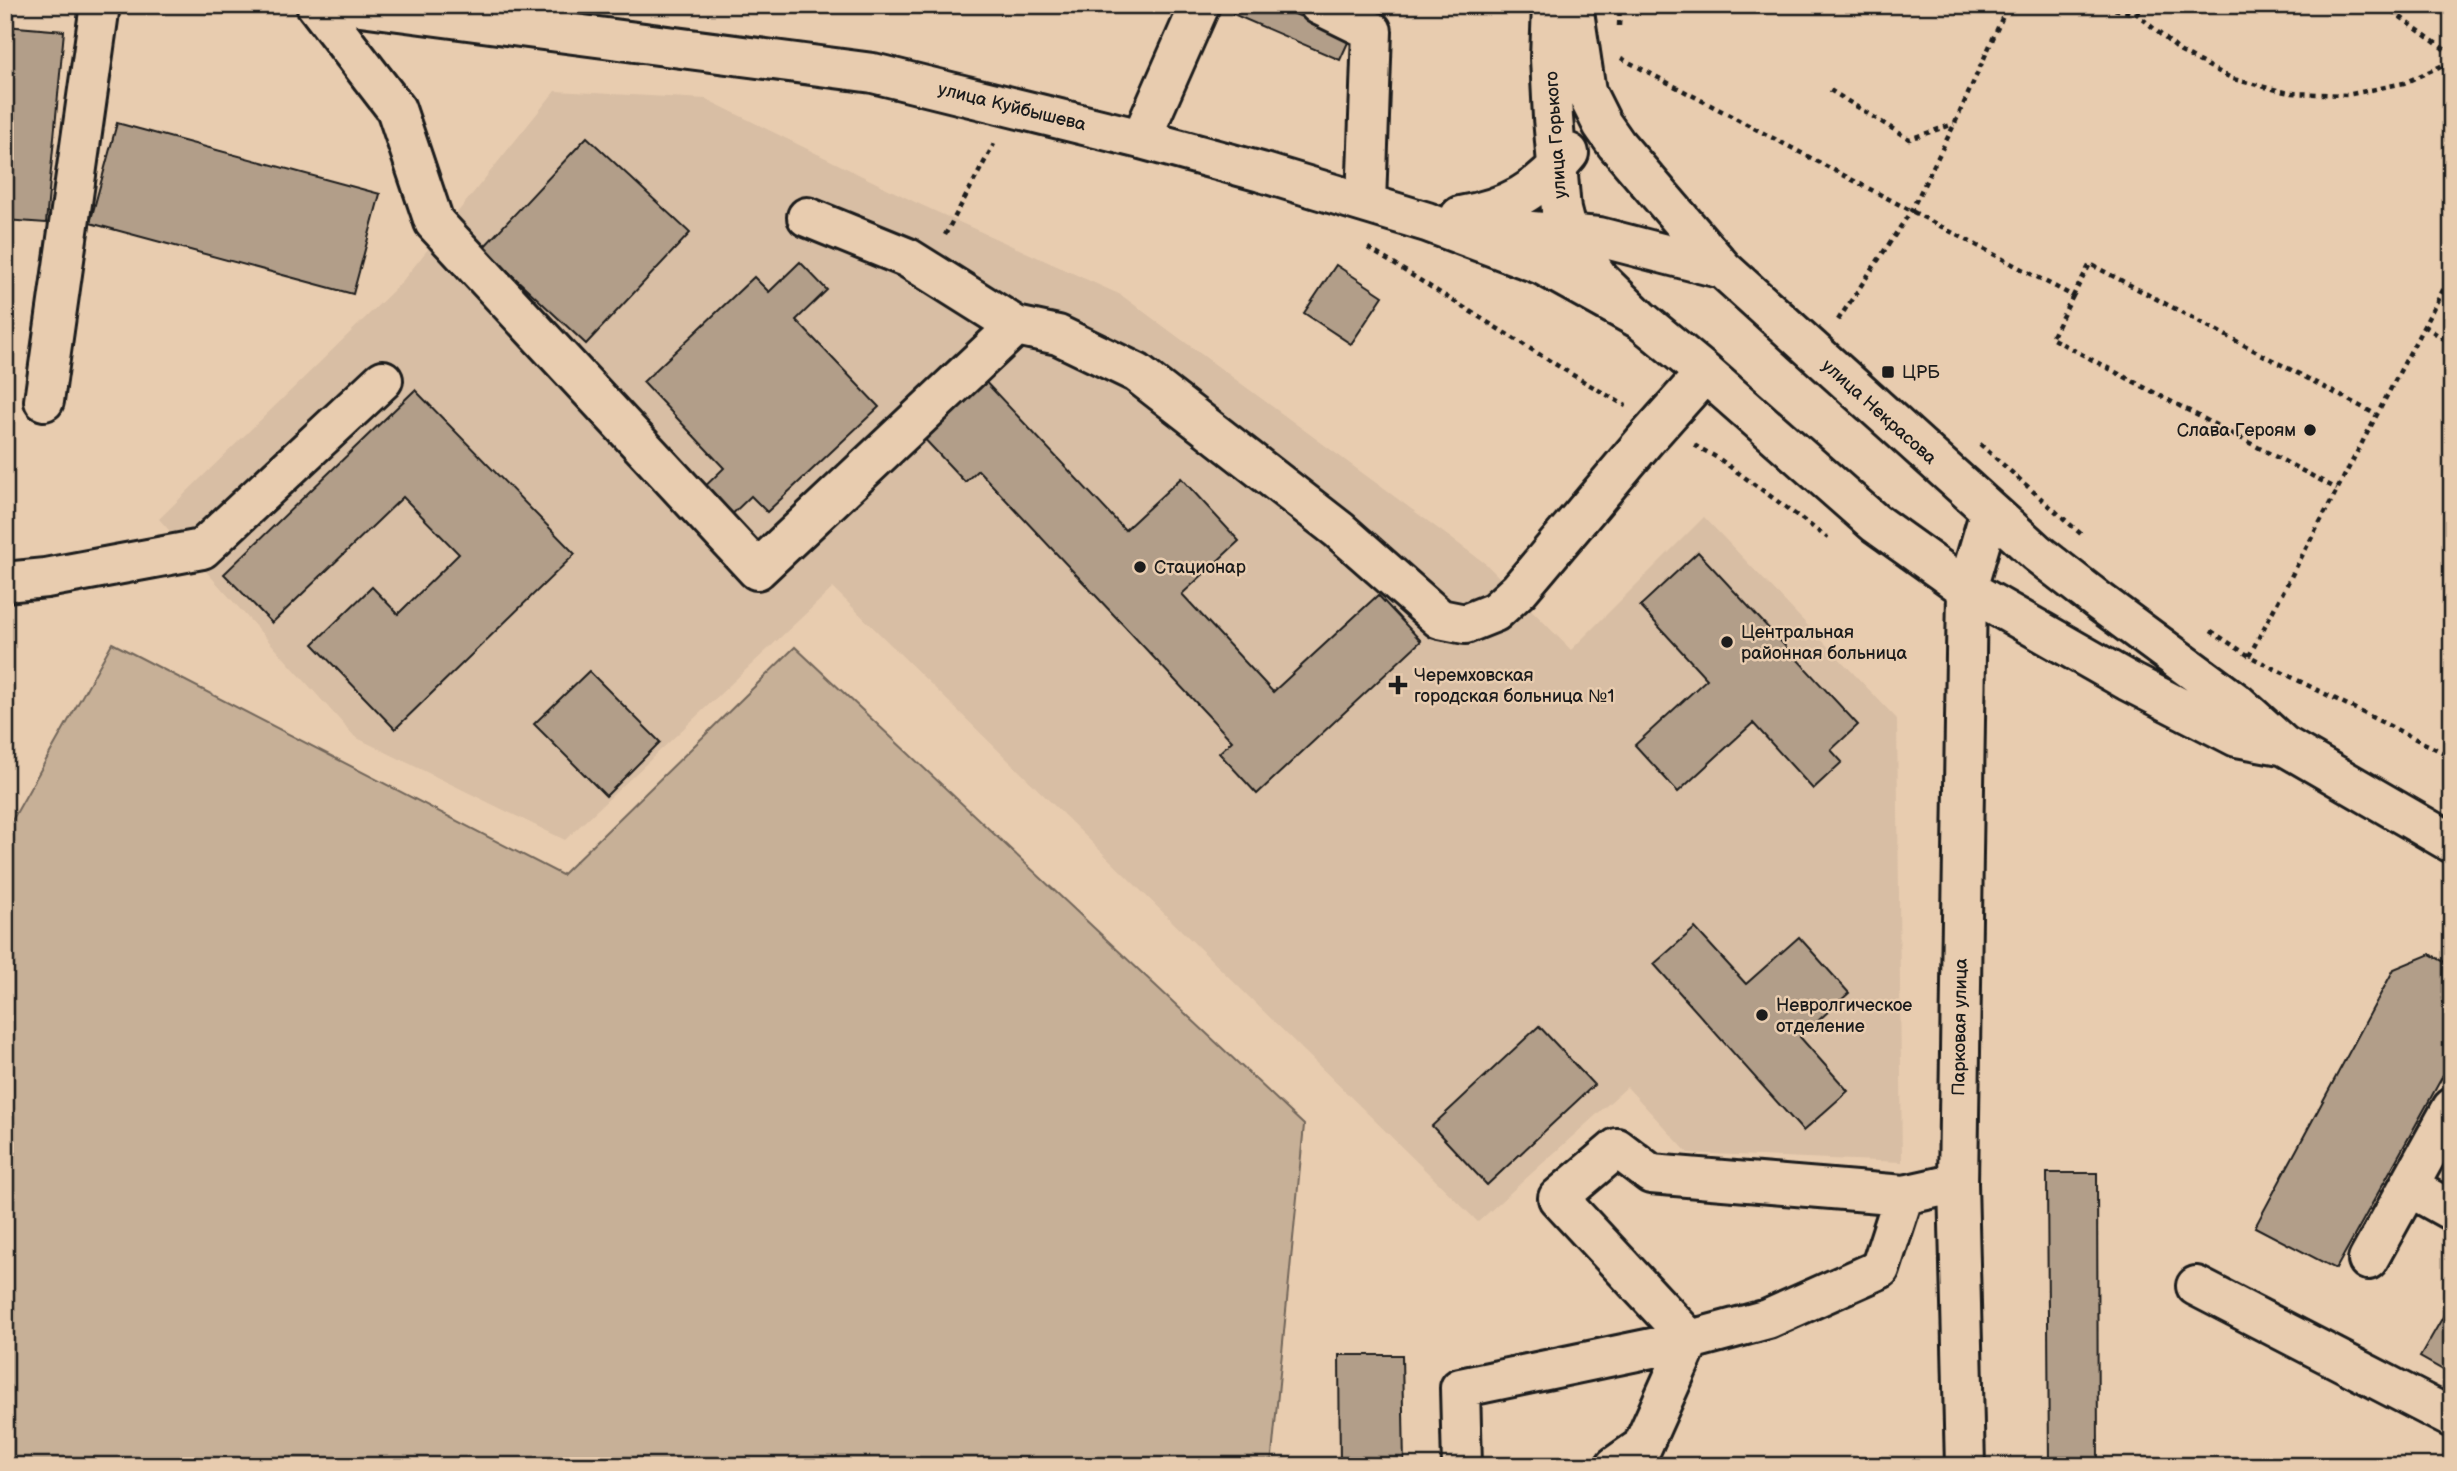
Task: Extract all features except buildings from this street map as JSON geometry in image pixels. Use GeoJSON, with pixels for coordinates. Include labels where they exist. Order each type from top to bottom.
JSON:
{"type":"FeatureCollection","features":[{"type":"Feature","properties":{"kind":"street"},"geometry":{"type":"LineString","coordinates":[[44,401],[100,5]]}},
{"type":"Feature","properties":{"kind":"street"},"geometry":{"type":"LineString","coordinates":[[316,5],[397,109],[434,222],[757,570],[1016,326]]}},
{"type":"Feature","properties":{"kind":"street","name":"улица Куйбышева"},"geometry":{"type":"LineString","coordinates":[[353,5],[873,73],[1141,139],[1427,222],[1542,265],[1642,320]]}},
{"type":"Feature","properties":{"kind":"street"},"geometry":{"type":"LineString","coordinates":[[1141,139],[1200,5]]}},
{"type":"Feature","properties":{"kind":"street"},"geometry":{"type":"LineString","coordinates":[[1319,5],[1372,31],[1366,203]]}},
{"type":"Feature","properties":{"kind":"street","name":"улица Горького"},"geometry":{"type":"LineString","coordinates":[[1552,5],[1550,58],[1558,188],[1567,233],[1600,280],[1642,320]]}},
{"type":"Feature","properties":{"kind":"street","name":"улица Некрасова"},"geometry":{"type":"LineString","coordinates":[[1573,5],[1586,92],[1602,124],[1723,269],[2037,553],[2089,594],[2238,704],[2283,745],[2452,843]]}},
{"type":"Feature","properties":{"kind":"street"},"geometry":{"type":"LineString","coordinates":[[1427,222],[1505,206],[1558,167],[1579,141],[1585,123],[1586,92]]}},
{"type":"Feature","properties":{"kind":"street"},"geometry":{"type":"LineString","coordinates":[[807,217],[908,258],[1016,326],[1058,335],[1137,373],[1339,530],[1440,619],[1465,624],[1495,612],[1519,590],[1705,373]]}},
{"type":"Feature","properties":{"kind":"street"},"geometry":{"type":"LineString","coordinates":[[1427,222],[1599,237],[1723,269]]}},
{"type":"Feature","properties":{"kind":"street","name":"улица Некрасова"},"geometry":{"type":"LineString","coordinates":[[1642,320],[1875,523],[1967,589],[2128,681],[2237,737],[2283,745]]}},
{"type":"Feature","properties":{"kind":"street"},"geometry":{"type":"LineString","coordinates":[[5,582],[46,578],[202,549],[383,380]]}},
{"type":"Feature","properties":{"kind":"street","name":"Парковая улица"},"geometry":{"type":"LineString","coordinates":[[1965,1466],[1958,1183],[1967,589],[1990,511]]}},
{"type":"Feature","properties":{"kind":"street"},"geometry":{"type":"LineString","coordinates":[[2368,1260],[2452,1108]]}},
{"type":"Feature","properties":{"kind":"street"},"geometry":{"type":"LineString","coordinates":[[1690,1340],[1558,1198],[1616,1149],[1651,1174],[1904,1195],[1958,1183]]}},
{"type":"Feature","properties":{"kind":"street"},"geometry":{"type":"LineString","coordinates":[[2409,1186],[2452,1211]]}},
{"type":"Feature","properties":{"kind":"street"},"geometry":{"type":"LineString","coordinates":[[1462,1466],[1460,1388],[1690,1340],[1768,1319],[1880,1269],[1904,1195]]}},
{"type":"Feature","properties":{"kind":"street"},"geometry":{"type":"LineString","coordinates":[[2196,1286],[2452,1418]]}},
{"type":"Feature","properties":{"kind":"street"},"geometry":{"type":"LineString","coordinates":[[1615,1466],[1642,1447],[1690,1340]]}},
{"type":"Feature","properties":{"kind":"path"},"geometry":{"type":"LineString","coordinates":[[1619,31],[1620,5]]}},
{"type":"Feature","properties":{"kind":"path"},"geometry":{"type":"LineString","coordinates":[[1838,320],[1911,211],[1955,123],[2008,5]]}},
{"type":"Feature","properties":{"kind":"path"},"geometry":{"type":"LineString","coordinates":[[2095,5],[2137,14],[2181,52],[2233,79],[2289,93],[2347,94],[2404,83],[2452,61]]}},
{"type":"Feature","properties":{"kind":"path"},"geometry":{"type":"LineString","coordinates":[[2137,14],[2141,5]]}},
{"type":"Feature","properties":{"kind":"path"},"geometry":{"type":"LineString","coordinates":[[2384,5],[2452,55]]}},
{"type":"Feature","properties":{"kind":"path"},"geometry":{"type":"LineString","coordinates":[[1618,68],[1617,56],[2073,296]]}},
{"type":"Feature","properties":{"kind":"path"},"geometry":{"type":"LineString","coordinates":[[2441,66],[2452,78]]}},
{"type":"Feature","properties":{"kind":"path"},"geometry":{"type":"LineString","coordinates":[[1829,90],[1909,139],[1955,123]]}},
{"type":"Feature","properties":{"kind":"path"},"geometry":{"type":"LineString","coordinates":[[926,269],[999,135]]}},
{"type":"Feature","properties":{"kind":"path"},"geometry":{"type":"LineString","coordinates":[[1360,243],[1571,374],[1718,458],[1850,554],[1875,523]]}},
{"type":"Feature","properties":{"kind":"path"},"geometry":{"type":"LineString","coordinates":[[2337,489],[2051,338],[2090,264],[2377,415]]}},
{"type":"Feature","properties":{"kind":"path"},"geometry":{"type":"LineString","coordinates":[[2249,656],[2452,273]]}},
{"type":"Feature","properties":{"kind":"path"},"geometry":{"type":"LineString","coordinates":[[1828,311],[1848,328]]}},
{"type":"Feature","properties":{"kind":"path"},"geometry":{"type":"LineString","coordinates":[[2424,327],[2452,344]]}},
{"type":"Feature","properties":{"kind":"path"},"geometry":{"type":"LineString","coordinates":[[1977,441],[2090,541]]}},
{"type":"Feature","properties":{"kind":"path"},"geometry":{"type":"LineString","coordinates":[[2206,628],[2249,656],[2452,757]]}},
{"type":"Feature","properties":{"kind":"shaded area","name":"Черемховская городская больница №1"},"geometry":{"type":"Polygon","coordinates":[[[555,91],[706,99],[917,203],[1121,295],[1486,564],[1571,650],[1704,517],[1897,719],[1902,1162],[1688,1153],[1627,1087],[1478,1222],[833,588],[565,840],[355,737],[159,519],[400,284],[555,91]]]}},
{"type":"Feature","properties":{"kind":"shaded area"},"geometry":{"type":"Polygon","coordinates":[[[112,643],[562,875],[795,647],[1304,1125],[1271,1466],[5,1466],[5,833],[112,643]]]}},
{"type":"Feature","properties":{"kind":"place","name":"ЦРБ"},"geometry":{"type":"Point","coordinates":[1888,372]}},
{"type":"Feature","properties":{"kind":"place","name":"Слава Героям"},"geometry":{"type":"Point","coordinates":[2310,430]}},
{"type":"Feature","properties":{"kind":"place","name":"Стационар"},"geometry":{"type":"Point","coordinates":[1140,567]}},
{"type":"Feature","properties":{"kind":"place","name":"Центральная районная больница"},"geometry":{"type":"Point","coordinates":[1727,642]}},
{"type":"Feature","properties":{"kind":"place","name":"Черемховская городская больница №1"},"geometry":{"type":"Point","coordinates":[1398,685]}},
{"type":"Feature","properties":{"kind":"place","name":"Невролгическое отделение"},"geometry":{"type":"Point","coordinates":[1762,1015]}}]}
